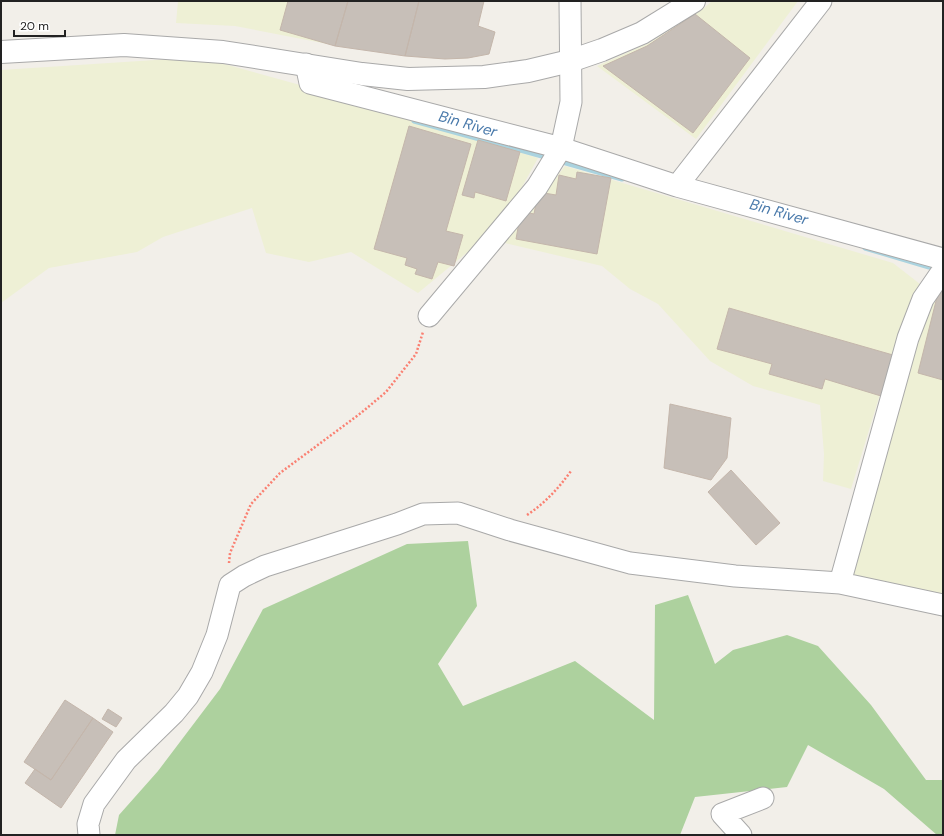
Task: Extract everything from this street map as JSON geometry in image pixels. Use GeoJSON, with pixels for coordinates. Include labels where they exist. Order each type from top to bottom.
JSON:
{"type":"FeatureCollection","features":[{"type":"Feature","properties":{"kind":"street"},"geometry":{"type":"LineString","coordinates":[[429,316],[537,187],[562,148],[571,102],[570,1]]}},
{"type":"Feature","properties":{"kind":"street"},"geometry":{"type":"LineString","coordinates":[[1,52],[124,45],[223,52],[362,74],[408,79],[484,76],[528,71],[570,61],[602,50],[642,33],[694,1]]}},
{"type":"Feature","properties":{"kind":"street"},"geometry":{"type":"LineString","coordinates":[[677,186],[821,1]]}},
{"type":"Feature","properties":{"kind":"street"},"geometry":{"type":"LineString","coordinates":[[306,64],[310,83],[562,148],[677,186],[943,259]]}},
{"type":"Feature","properties":{"kind":"street"},"geometry":{"type":"LineString","coordinates":[[840,583],[908,338],[923,299],[943,270]]}},
{"type":"Feature","properties":{"kind":"street"},"geometry":{"type":"LineString","coordinates":[[89,835],[88,824],[94,804],[126,760],[183,702],[202,672],[217,635],[230,585],[244,576],[265,566],[397,524],[423,514],[458,513],[510,530],[630,563],[735,576],[840,583],[943,605]]}},
{"type":"Feature","properties":{"kind":"street"},"geometry":{"type":"LineString","coordinates":[[742,835],[722,814],[763,798]]}},
{"type":"Feature","properties":{"kind":"path"},"geometry":{"type":"LineString","coordinates":[[230,585],[227,571],[230,553],[251,504],[280,473],[361,413],[386,392],[416,354],[429,316]]}},
{"type":"Feature","properties":{"kind":"path"},"geometry":{"type":"LineString","coordinates":[[510,530],[547,500],[571,471]]}},
{"type":"Feature","properties":{"kind":"green space"},"geometry":{"type":"Polygon","coordinates":[[[178,1],[484,1],[478,26],[495,32],[489,54],[468,58],[449,59],[338,46],[235,26],[176,23],[178,1]]]}},
{"type":"Feature","properties":{"kind":"green space"},"geometry":{"type":"Polygon","coordinates":[[[712,1],[798,1],[696,139],[597,66],[649,43],[703,9],[712,1]]]}},
{"type":"Feature","properties":{"kind":"green space"},"geometry":{"type":"Polygon","coordinates":[[[186,58],[210,60],[376,106],[538,158],[522,187],[481,241],[418,293],[351,252],[309,262],[266,253],[252,208],[163,237],[137,252],[49,268],[1,303],[1,70],[186,58]]]}},
{"type":"Feature","properties":{"kind":"green space"},"geometry":{"type":"Polygon","coordinates":[[[565,166],[893,263],[920,284],[900,329],[851,489],[823,481],[824,454],[820,405],[753,386],[710,361],[658,304],[630,289],[602,266],[505,243],[565,166]]]}},
{"type":"Feature","properties":{"kind":"green space"},"geometry":{"type":"Polygon","coordinates":[[[943,284],[943,599],[850,578],[922,312],[943,284]]]}},
{"type":"Feature","properties":{"kind":"green space"},"geometry":{"type":"Polygon","coordinates":[[[468,541],[477,606],[438,664],[463,706],[575,661],[654,720],[655,605],[688,595],[715,664],[733,650],[787,635],[818,646],[871,705],[926,780],[943,780],[943,835],[937,835],[884,789],[808,745],[787,787],[695,797],[680,835],[115,835],[119,815],[158,771],[220,689],[263,609],[407,544],[468,541]]]}},
{"type":"Feature","properties":{"kind":"building"},"geometry":{"type":"Polygon","coordinates":[[[288,1],[348,1],[335,46],[280,30],[288,1]]]}},
{"type":"Feature","properties":{"kind":"building"},"geometry":{"type":"Polygon","coordinates":[[[348,1],[419,1],[405,56],[335,46],[348,1]]]}},
{"type":"Feature","properties":{"kind":"building"},"geometry":{"type":"Polygon","coordinates":[[[419,1],[484,1],[478,26],[495,32],[489,54],[468,58],[445,59],[405,56],[419,1]]]}},
{"type":"Feature","properties":{"kind":"building"},"geometry":{"type":"Polygon","coordinates":[[[695,14],[750,58],[693,133],[603,66],[647,46],[695,14]]]}},
{"type":"Feature","properties":{"kind":"building"},"geometry":{"type":"Polygon","coordinates":[[[409,126],[471,144],[446,231],[463,235],[454,266],[438,262],[432,279],[415,274],[417,269],[405,265],[407,258],[374,249],[409,126]]]}},
{"type":"Feature","properties":{"kind":"building"},"geometry":{"type":"Polygon","coordinates":[[[478,140],[520,152],[506,201],[475,192],[474,198],[462,195],[478,140]]]}},
{"type":"Feature","properties":{"kind":"building"},"geometry":{"type":"Polygon","coordinates":[[[577,172],[611,178],[597,254],[516,239],[521,211],[534,214],[538,192],[556,195],[559,175],[576,179],[577,172]]]}},
{"type":"Feature","properties":{"kind":"building"},"geometry":{"type":"Polygon","coordinates":[[[943,289],[943,380],[918,373],[937,297],[943,289]]]}},
{"type":"Feature","properties":{"kind":"building"},"geometry":{"type":"Polygon","coordinates":[[[729,308],[893,355],[881,396],[825,379],[822,389],[769,374],[772,364],[717,349],[729,308]]]}},
{"type":"Feature","properties":{"kind":"building"},"geometry":{"type":"Polygon","coordinates":[[[670,404],[731,418],[727,458],[711,480],[664,468],[670,404]]]}},
{"type":"Feature","properties":{"kind":"building"},"geometry":{"type":"Polygon","coordinates":[[[731,470],[780,523],[756,545],[708,492],[731,470]]]}},
{"type":"Feature","properties":{"kind":"building"},"geometry":{"type":"Polygon","coordinates":[[[65,700],[93,718],[51,780],[24,762],[65,700]]]}},
{"type":"Feature","properties":{"kind":"building"},"geometry":{"type":"Polygon","coordinates":[[[108,709],[122,718],[116,727],[102,719],[108,709]]]}},
{"type":"Feature","properties":{"kind":"building"},"geometry":{"type":"Polygon","coordinates":[[[93,718],[113,732],[61,808],[25,783],[35,769],[51,780],[93,718]]]}},
{"type":"Feature","properties":{"kind":"waterway","name":"Bin River"},"geometry":{"type":"LineString","coordinates":[[414,121],[549,158]]}},
{"type":"Feature","properties":{"kind":"waterway","name":"Bin River"},"geometry":{"type":"LineString","coordinates":[[559,161],[622,179]]}},
{"type":"Feature","properties":{"kind":"waterway","name":"Bin River"},"geometry":{"type":"LineString","coordinates":[[865,248],[929,267]]}}]}
